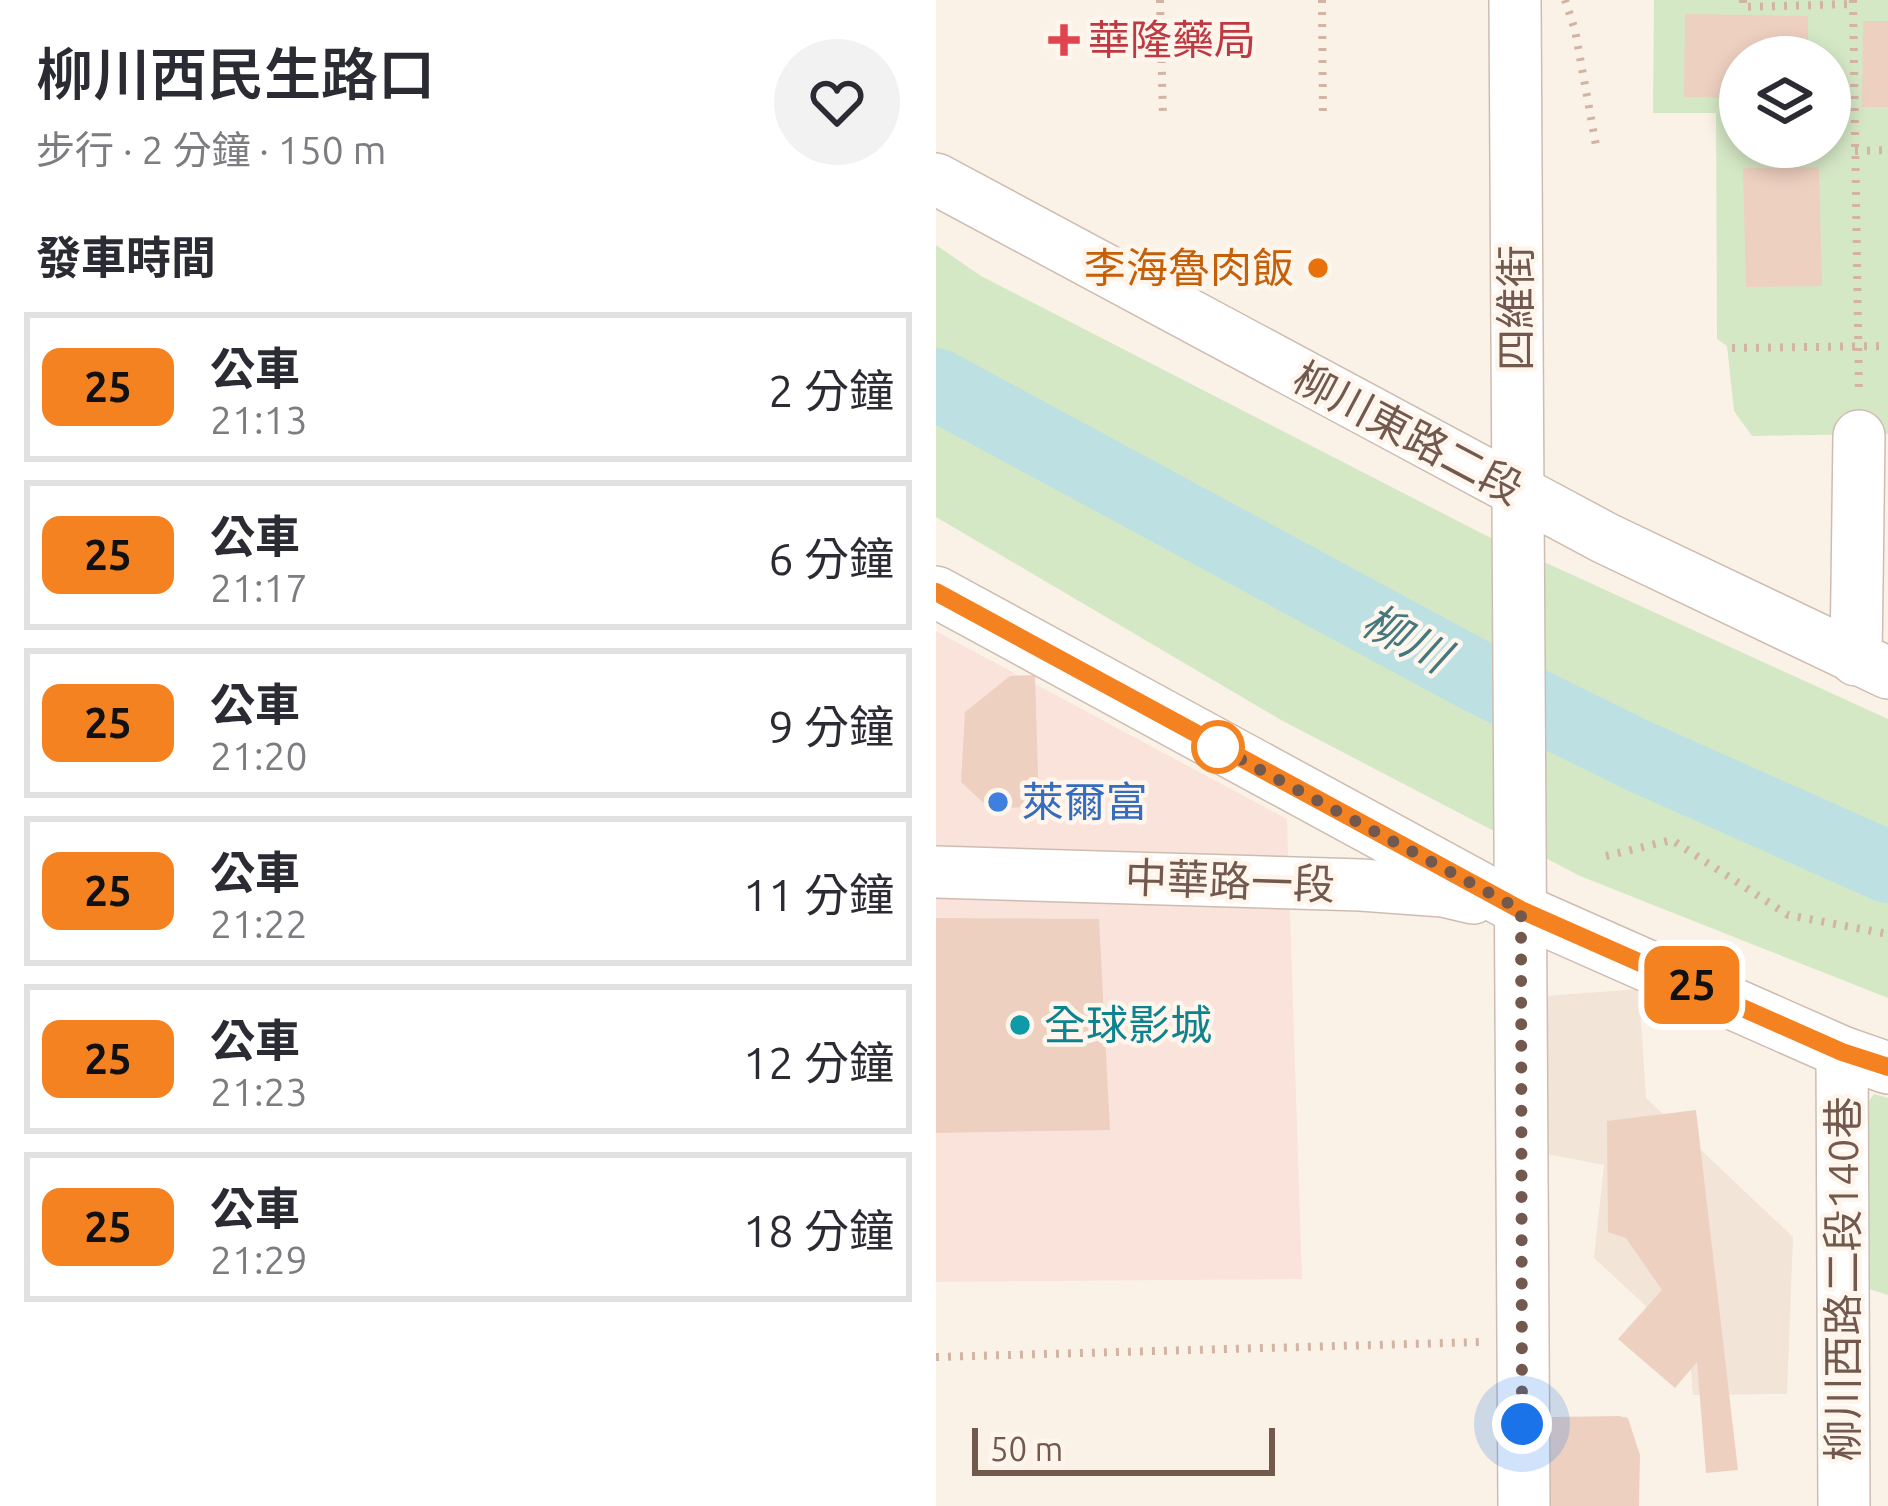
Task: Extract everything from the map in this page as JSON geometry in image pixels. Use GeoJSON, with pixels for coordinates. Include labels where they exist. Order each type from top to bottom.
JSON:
{"type":"FeatureCollection","features":[{"type":"Feature","properties":{"kind":"street","name":"四維街"},"geometry":{"type":"LineString","coordinates":[[1515,0],[1521,910]]}},
{"type":"Feature","properties":{"kind":"street","name":"柳川東路二段"},"geometry":{"type":"LineString","coordinates":[[936,179],[1521,493],[1872,666]]}},
{"type":"Feature","properties":{"kind":"street"},"geometry":{"type":"LineString","coordinates":[[1859,436],[1872,666]]}},
{"type":"Feature","properties":{"kind":"street"},"geometry":{"type":"LineString","coordinates":[[936,592],[1521,910],[1865,1060]]}},
{"type":"Feature","properties":{"kind":"street","name":"中華路一段"},"geometry":{"type":"LineString","coordinates":[[936,872],[1361,885],[1443,891],[1521,910]]}},
{"type":"Feature","properties":{"kind":"street"},"geometry":{"type":"LineString","coordinates":[[1521,910],[1524,1506]]}},
{"type":"Feature","properties":{"kind":"street","name":"柳川西路二段140巷"},"geometry":{"type":"LineString","coordinates":[[1844,1506],[1865,1060]]}},
{"type":"Feature","properties":{"kind":"path"},"geometry":{"type":"LineString","coordinates":[[1160,0],[1162,116]]}},
{"type":"Feature","properties":{"kind":"path"},"geometry":{"type":"LineString","coordinates":[[1322,0],[1323,116]]}},
{"type":"Feature","properties":{"kind":"path"},"geometry":{"type":"LineString","coordinates":[[1565,0],[1597,151]]}},
{"type":"Feature","properties":{"kind":"path"},"geometry":{"type":"LineString","coordinates":[[1743,0],[1743,7],[1853,2],[1859,436]]}},
{"type":"Feature","properties":{"kind":"path"},"geometry":{"type":"LineString","coordinates":[[1855,151],[1888,150]]}},
{"type":"Feature","properties":{"kind":"path"},"geometry":{"type":"LineString","coordinates":[[1732,348],[1888,346]]}},
{"type":"Feature","properties":{"kind":"path"},"geometry":{"type":"LineString","coordinates":[[1606,856],[1672,840],[1788,915],[1888,934]]}},
{"type":"Feature","properties":{"kind":"path"},"geometry":{"type":"LineString","coordinates":[[936,1357],[1520,1341]]}},
{"type":"Feature","properties":{"kind":"shaded area"},"geometry":{"type":"Polygon","coordinates":[[[936,631],[1287,819],[1302,1279],[936,1282],[936,631]]]}},
{"type":"Feature","properties":{"kind":"shaded area"},"geometry":{"type":"Polygon","coordinates":[[[1639,989],[1646,1098],[1793,1237],[1787,1394],[1693,1395],[1683,1283],[1648,1308],[1594,1258],[1604,1165],[1547,1154],[1547,996],[1639,989]]]}},
{"type":"Feature","properties":{"kind":"green space"},"geometry":{"type":"Polygon","coordinates":[[[1654,0],[1888,0],[1888,434],[1752,436],[1734,411],[1727,346],[1717,339],[1716,113],[1653,113],[1654,0]]]}},
{"type":"Feature","properties":{"kind":"green space"},"geometry":{"type":"Polygon","coordinates":[[[936,245],[981,276],[1485,535],[1888,719],[1888,998],[1580,876],[1281,720],[936,517],[936,245]]]}},
{"type":"Feature","properties":{"kind":"green space"},"geometry":{"type":"Polygon","coordinates":[[[1874,1094],[1888,1098],[1888,1295],[1853,1284],[1852,1125],[1874,1094]]]}},
{"type":"Feature","properties":{"kind":"building"},"geometry":{"type":"Polygon","coordinates":[[[1685,14],[1808,16],[1808,36],[1719,36],[1719,98],[1684,97],[1685,14]]]}},
{"type":"Feature","properties":{"kind":"building"},"geometry":{"type":"Polygon","coordinates":[[[1863,21],[1888,21],[1888,107],[1862,107],[1863,21]]]}},
{"type":"Feature","properties":{"kind":"building"},"geometry":{"type":"Polygon","coordinates":[[[1743,168],[1819,168],[1822,286],[1746,287],[1743,168]]]}},
{"type":"Feature","properties":{"kind":"building"},"geometry":{"type":"Polygon","coordinates":[[[1035,675],[1039,807],[989,808],[961,782],[965,712],[1010,676],[1035,675]]]}},
{"type":"Feature","properties":{"kind":"building","name":"全球影城"},"geometry":{"type":"Polygon","coordinates":[[[936,918],[1099,919],[1110,1130],[936,1133],[936,918]]]}},
{"type":"Feature","properties":{"kind":"building"},"geometry":{"type":"Polygon","coordinates":[[[1696,1110],[1738,1470],[1706,1473],[1697,1362],[1675,1388],[1618,1339],[1662,1290],[1626,1238],[1608,1232],[1607,1121],[1696,1110]]]}},
{"type":"Feature","properties":{"kind":"building"},"geometry":{"type":"Polygon","coordinates":[[[1552,1417],[1628,1418],[1640,1455],[1639,1506],[1551,1506],[1544,1435],[1552,1432],[1552,1417]]]}},
{"type":"Feature","properties":{"kind":"waterway","name":"柳川"},"geometry":{"type":"LineString","coordinates":[[936,384],[1482,679],[1641,757],[1888,867]]}},
{"type":"Feature","properties":{"kind":"bus line","name":"25"},"geometry":{"type":"LineString","coordinates":[[936,592],[1521,910],[1842,1052],[1888,1067]]}},
{"type":"Feature","properties":{"kind":"place","name":"華隆藥局"},"geometry":{"type":"Point","coordinates":[1064,40]}},
{"type":"Feature","properties":{"kind":"place","name":"李海魯肉飯"},"geometry":{"type":"Point","coordinates":[1318,268]}},
{"type":"Feature","properties":{"kind":"place","name":"萊爾富"},"geometry":{"type":"Point","coordinates":[998,802]}},
{"type":"Feature","properties":{"kind":"place","name":"全球影城"},"geometry":{"type":"Point","coordinates":[1020,1025]}},
{"type":"Feature","properties":{"kind":"route"},"geometry":{"type":"LineString","coordinates":[[1218,747],[1201,738],[1521,910],[1522,1424]]}}]}
